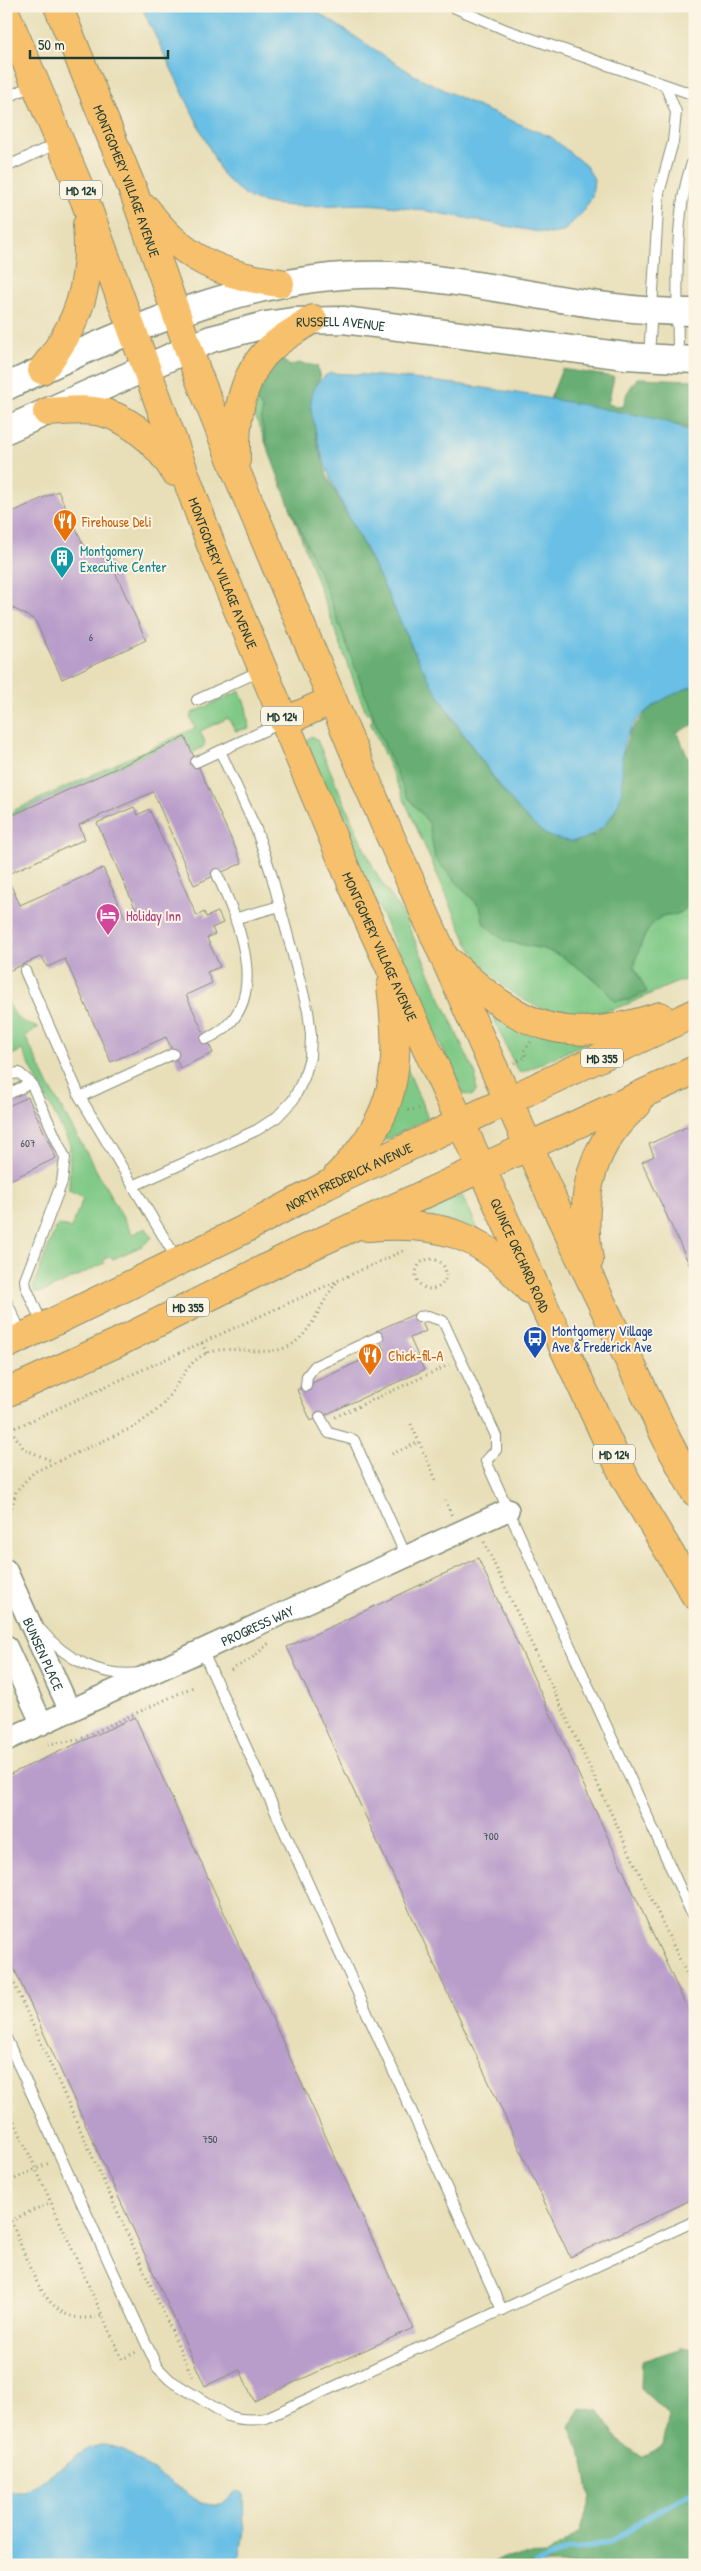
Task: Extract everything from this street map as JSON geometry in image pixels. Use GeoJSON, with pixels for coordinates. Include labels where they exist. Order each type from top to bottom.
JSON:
{"type":"FeatureCollection","features":[{"type":"Feature","properties":{"kind":"main road","name":"MONTGOMERY VILLAGE AVENUE"},"geometry":{"type":"LineString","coordinates":[[58,6],[134,193],[189,350],[236,472],[442,955],[509,1102]]}},
{"type":"Feature","properties":{"kind":"main road","name":"MONTGOMERY VILLAGE AVENUE"},"geometry":{"type":"LineString","coordinates":[[8,21],[37,83],[85,201],[196,505],[262,670],[388,962],[462,1124]]}},
{"type":"Feature","properties":{"kind":"main road"},"geometry":{"type":"LineString","coordinates":[[134,193],[157,224],[200,261],[251,280],[280,283]]}},
{"type":"Feature","properties":{"kind":"main road"},"geometry":{"type":"LineString","coordinates":[[42,370],[62,345],[78,313],[86,278],[88,251],[85,201]]}},
{"type":"Feature","properties":{"kind":"main road"},"geometry":{"type":"LineString","coordinates":[[236,472],[236,434],[249,378],[259,361],[272,347],[314,319]]}},
{"type":"Feature","properties":{"kind":"main road"},"geometry":{"type":"LineString","coordinates":[[48,412],[83,410],[105,413],[119,418],[147,437],[172,467],[196,505]]}},
{"type":"Feature","properties":{"kind":"main road"},"geometry":{"type":"LineString","coordinates":[[284,722],[332,700]]}},
{"type":"Feature","properties":{"kind":"main road"},"geometry":{"type":"LineString","coordinates":[[442,955],[513,1013],[540,1026],[566,1031],[603,1030],[653,1019],[695,1006]]}},
{"type":"Feature","properties":{"kind":"main road"},"geometry":{"type":"LineString","coordinates":[[327,1185],[359,1154],[377,1127],[388,1104],[396,1052],[394,1006],[388,962]]}},
{"type":"Feature","properties":{"kind":"main road","name":"NORTH FREDERICK AVENUE"},"geometry":{"type":"LineString","coordinates":[[24,1337],[178,1262],[327,1185],[462,1124],[695,1013]]}},
{"type":"Feature","properties":{"kind":"main road","name":"MD 355"},"geometry":{"type":"LineString","coordinates":[[8,1393],[117,1343],[294,1254],[529,1148],[695,1070]]}},
{"type":"Feature","properties":{"kind":"main road"},"geometry":{"type":"LineString","coordinates":[[593,1284],[585,1235],[586,1197],[590,1174],[598,1153],[612,1130],[628,1112],[655,1090]]}},
{"type":"Feature","properties":{"kind":"main road"},"geometry":{"type":"LineString","coordinates":[[509,1102],[669,1444],[695,1492]]}},
{"type":"Feature","properties":{"kind":"main road","name":"QUINCE ORCHARD ROAD"},"geometry":{"type":"LineString","coordinates":[[462,1124],[544,1306],[626,1480],[695,1595]]}},
{"type":"Feature","properties":{"kind":"main road"},"geometry":{"type":"LineString","coordinates":[[354,1228],[386,1225],[430,1227],[463,1236],[488,1248],[509,1266],[544,1306]]}},
{"type":"Feature","properties":{"kind":"street"},"geometry":{"type":"LineString","coordinates":[[6,387],[132,332],[177,315],[280,283],[354,275],[406,276],[652,311],[686,312]]}},
{"type":"Feature","properties":{"kind":"street","name":"RUSSELL AVENUE"},"geometry":{"type":"LineString","coordinates":[[6,430],[211,339],[265,325],[314,319],[353,321],[649,357],[686,359]]}},
{"type":"Feature","properties":{"kind":"street","name":"PROGRESS WAY"},"geometry":{"type":"LineString","coordinates":[[6,1740],[42,1734],[70,1711],[508,1510]]}},
{"type":"Feature","properties":{"kind":"street","name":"BUNSEN PLACE"},"geometry":{"type":"LineString","coordinates":[[6,1570],[70,1711]]}},
{"type":"Feature","properties":{"kind":"street"},"geometry":{"type":"LineString","coordinates":[[6,1646],[42,1734]]}},
{"type":"Feature","properties":{"kind":"lane"},"geometry":{"type":"LineString","coordinates":[[451,6],[506,30],[695,95]]}},
{"type":"Feature","properties":{"kind":"lane"},"geometry":{"type":"LineString","coordinates":[[6,98],[37,83]]}},
{"type":"Feature","properties":{"kind":"lane"},"geometry":{"type":"LineString","coordinates":[[649,357],[659,193],[673,142],[676,112],[665,85]]}},
{"type":"Feature","properties":{"kind":"lane"},"geometry":{"type":"LineString","coordinates":[[6,167],[61,142]]}},
{"type":"Feature","properties":{"kind":"lane"},"geometry":{"type":"LineString","coordinates":[[686,359],[684,192],[695,156]]}},
{"type":"Feature","properties":{"kind":"lane"},"geometry":{"type":"LineString","coordinates":[[197,700],[262,670]]}},
{"type":"Feature","properties":{"kind":"lane"},"geometry":{"type":"LineString","coordinates":[[196,762],[284,722]]}},
{"type":"Feature","properties":{"kind":"lane"},"geometry":{"type":"LineString","coordinates":[[133,1186],[256,1130],[277,1117],[293,1100],[304,1078],[310,1057],[311,1035],[308,1011],[264,851],[220,751]]}},
{"type":"Feature","properties":{"kind":"lane"},"geometry":{"type":"LineString","coordinates":[[206,1039],[226,1027],[234,1016],[244,992],[246,953],[237,918],[217,874]]}},
{"type":"Feature","properties":{"kind":"lane"},"geometry":{"type":"LineString","coordinates":[[237,918],[280,906]]}},
{"type":"Feature","properties":{"kind":"lane"},"geometry":{"type":"LineString","coordinates":[[25,971],[80,1097],[178,1262]]}},
{"type":"Feature","properties":{"kind":"lane"},"geometry":{"type":"LineString","coordinates":[[80,1097],[173,1054]]}},
{"type":"Feature","properties":{"kind":"lane"},"geometry":{"type":"LineString","coordinates":[[6,1075],[19,1073],[31,1083],[64,1158],[62,1182],[25,1280],[24,1337]]}},
{"type":"Feature","properties":{"kind":"lane"},"geometry":{"type":"LineString","coordinates":[[6,1095],[31,1083]]}},
{"type":"Feature","properties":{"kind":"lane"},"geometry":{"type":"LineString","coordinates":[[6,1301],[24,1337]]}},
{"type":"Feature","properties":{"kind":"lane"},"geometry":{"type":"LineString","coordinates":[[419,1318],[428,1316],[442,1321],[461,1359],[496,1436],[496,1450],[486,1461],[695,1921]]}},
{"type":"Feature","properties":{"kind":"lane"},"geometry":{"type":"LineString","coordinates":[[306,1386],[307,1376],[315,1366],[378,1336]]}},
{"type":"Feature","properties":{"kind":"lane"},"geometry":{"type":"LineString","coordinates":[[321,1420],[331,1434],[354,1440],[406,1556]]}},
{"type":"Feature","properties":{"kind":"lane"},"geometry":{"type":"LineString","coordinates":[[22,1606],[54,1645],[83,1664],[116,1673],[160,1670]]}},
{"type":"Feature","properties":{"kind":"lane"},"geometry":{"type":"LineString","coordinates":[[202,1650],[502,2310]]}},
{"type":"Feature","properties":{"kind":"lane"},"geometry":{"type":"LineString","coordinates":[[6,2038],[153,2361],[165,2376],[237,2419],[266,2418],[695,2221]]}},
{"type":"Feature","properties":{"kind":"path"},"geometry":{"type":"LineString","coordinates":[[529,1063],[524,1051],[533,1039]]}},
{"type":"Feature","properties":{"kind":"path"},"geometry":{"type":"LineString","coordinates":[[514,1063],[526,1057]]}},
{"type":"Feature","properties":{"kind":"path"},"geometry":{"type":"LineString","coordinates":[[6,1432],[412,1246]]}},
{"type":"Feature","properties":{"kind":"path"},"geometry":{"type":"LineString","coordinates":[[426,1260],[440,1261],[446,1269],[443,1284],[435,1289],[421,1284],[416,1276],[418,1266],[426,1260]]}},
{"type":"Feature","properties":{"kind":"path"},"geometry":{"type":"LineString","coordinates":[[9,1517],[16,1491],[24,1481],[54,1461],[134,1427],[149,1417],[163,1404],[194,1362],[206,1354],[218,1350],[235,1349],[273,1352],[292,1345],[301,1337],[339,1280]]}},
{"type":"Feature","properties":{"kind":"path"},"geometry":{"type":"LineString","coordinates":[[202,1343],[206,1354]]}},
{"type":"Feature","properties":{"kind":"path"},"geometry":{"type":"LineString","coordinates":[[321,1420],[396,1392],[461,1359]]}},
{"type":"Feature","properties":{"kind":"path"},"geometry":{"type":"LineString","coordinates":[[411,1424],[437,1482]]}},
{"type":"Feature","properties":{"kind":"path"},"geometry":{"type":"LineString","coordinates":[[11,1430],[24,1450],[54,1461]]}},
{"type":"Feature","properties":{"kind":"path"},"geometry":{"type":"LineString","coordinates":[[392,1454],[419,1442]]}},
{"type":"Feature","properties":{"kind":"path"},"geometry":{"type":"LineString","coordinates":[[446,1500],[453,1517]]}},
{"type":"Feature","properties":{"kind":"path"},"geometry":{"type":"LineString","coordinates":[[475,1545],[484,1541],[695,1992]]}},
{"type":"Feature","properties":{"kind":"path"},"geometry":{"type":"LineString","coordinates":[[232,1670],[251,1659],[273,1639]]}},
{"type":"Feature","properties":{"kind":"path"},"geometry":{"type":"LineString","coordinates":[[42,1734],[78,1740],[193,1687]]}},
{"type":"Feature","properties":{"kind":"path"},"geometry":{"type":"LineString","coordinates":[[6,1966],[203,2400]]}},
{"type":"Feature","properties":{"kind":"path"},"geometry":{"type":"LineString","coordinates":[[6,2103],[122,2358],[138,2351]]}},
{"type":"Feature","properties":{"kind":"path"},"geometry":{"type":"LineString","coordinates":[[6,2183],[54,2161]]}},
{"type":"Feature","properties":{"kind":"path"},"geometry":{"type":"LineString","coordinates":[[6,2223],[51,2202]]}},
{"type":"Feature","properties":{"kind":"path"},"geometry":{"type":"LineString","coordinates":[[11,2221],[40,2287],[51,2304],[64,2314],[76,2318],[93,2318],[102,2315]]}},
{"type":"Feature","properties":{"kind":"green space"},"geometry":{"type":"Polygon","coordinates":[[[280,358],[290,366],[298,363],[317,366],[320,378],[314,387],[311,401],[317,442],[327,476],[380,578],[413,650],[449,714],[497,783],[522,813],[546,835],[574,842],[596,834],[614,814],[622,790],[621,760],[630,732],[647,711],[669,695],[695,685],[695,724],[677,732],[695,773],[695,890],[684,910],[677,914],[662,916],[656,920],[643,939],[634,967],[647,992],[629,1000],[615,1001],[597,981],[563,957],[544,949],[505,941],[484,924],[480,907],[435,859],[429,823],[406,795],[378,730],[327,591],[290,507],[268,449],[261,421],[262,409],[254,397],[265,369],[280,358]]]}},
{"type":"Feature","properties":{"kind":"green space"},"geometry":{"type":"Polygon","coordinates":[[[562,369],[614,377],[608,404],[623,407],[627,393],[637,378],[695,380],[695,434],[682,426],[550,399],[562,369]]]}},
{"type":"Feature","properties":{"kind":"green space"},"geometry":{"type":"Polygon","coordinates":[[[254,397],[262,409],[261,421],[268,449],[252,408],[254,397]]]}},
{"type":"Feature","properties":{"kind":"green space"},"geometry":{"type":"Polygon","coordinates":[[[290,507],[327,591],[378,730],[406,795],[429,823],[435,859],[480,907],[484,924],[505,941],[544,949],[563,957],[597,981],[615,1001],[641,979],[634,967],[640,946],[651,926],[662,916],[677,914],[684,910],[695,890],[695,977],[613,1009],[590,1014],[568,1014],[547,1010],[528,1002],[510,991],[480,961],[467,942],[370,722],[373,721],[370,713],[367,714],[359,695],[290,507]]]}},
{"type":"Feature","properties":{"kind":"green space"},"geometry":{"type":"Polygon","coordinates":[[[240,691],[246,707],[249,728],[236,731],[228,718],[200,731],[205,742],[203,747],[192,753],[184,737],[6,818],[6,814],[195,728],[190,717],[192,713],[240,691]]]}},
{"type":"Feature","properties":{"kind":"green space"},"geometry":{"type":"Polygon","coordinates":[[[311,736],[317,740],[378,877],[403,914],[476,1075],[476,1092],[471,1096],[464,1094],[451,1067],[340,822],[306,741],[311,736]]]}},
{"type":"Feature","properties":{"kind":"green space"},"geometry":{"type":"Polygon","coordinates":[[[6,998],[18,1018],[26,1024],[39,1027],[25,1036],[49,1086],[132,1234],[146,1228],[152,1238],[142,1246],[113,1259],[111,1256],[103,1260],[105,1263],[43,1292],[35,1292],[33,1287],[55,1229],[59,1225],[71,1229],[83,1198],[69,1191],[70,1145],[22,1050],[6,1058],[6,998]]]}},
{"type":"Feature","properties":{"kind":"green space"},"geometry":{"type":"Polygon","coordinates":[[[490,1011],[585,1043],[521,1073],[517,1070],[490,1011]]]}},
{"type":"Feature","properties":{"kind":"green space"},"geometry":{"type":"Polygon","coordinates":[[[404,1061],[428,1118],[378,1144],[404,1061]]]}},
{"type":"Feature","properties":{"kind":"green space"},"geometry":{"type":"Polygon","coordinates":[[[460,1196],[464,1197],[478,1230],[421,1214],[460,1196]]]}},
{"type":"Feature","properties":{"kind":"green space"},"geometry":{"type":"Polygon","coordinates":[[[682,2348],[695,2350],[695,2565],[490,2565],[502,2557],[545,2555],[579,2532],[590,2498],[584,2462],[570,2426],[581,2408],[599,2411],[618,2440],[642,2457],[663,2446],[669,2415],[641,2389],[642,2361],[682,2348]]]}},
{"type":"Feature","properties":{"kind":"water"},"geometry":{"type":"Polygon","coordinates":[[[141,6],[308,6],[414,75],[481,108],[551,137],[586,166],[594,179],[592,197],[583,212],[563,232],[551,234],[401,207],[365,204],[291,206],[276,205],[251,198],[240,191],[222,174],[141,6]]]}},
{"type":"Feature","properties":{"kind":"water"},"geometry":{"type":"Polygon","coordinates":[[[330,373],[434,381],[536,396],[651,418],[685,429],[695,435],[695,685],[658,703],[635,723],[629,732],[624,747],[622,789],[617,807],[600,829],[592,835],[575,841],[551,837],[527,818],[495,779],[428,678],[326,467],[312,414],[311,401],[317,384],[330,373]]]}},
{"type":"Feature","properties":{"kind":"water"},"geometry":{"type":"Polygon","coordinates":[[[105,2444],[123,2450],[201,2503],[215,2505],[222,2503],[238,2491],[243,2493],[244,2531],[240,2554],[235,2565],[6,2565],[6,2492],[25,2492],[89,2448],[105,2444]]]}},
{"type":"Feature","properties":{"kind":"building","name":"Montgomery Executive Center"},"geometry":{"type":"Polygon","coordinates":[[[58,491],[86,550],[110,561],[146,640],[62,679],[35,620],[11,607],[6,596],[6,515],[58,491]]]}},
{"type":"Feature","properties":{"kind":"building"},"geometry":{"type":"Polygon","coordinates":[[[185,737],[242,863],[194,885],[153,792],[79,825],[85,839],[6,875],[6,818],[185,737]]]}},
{"type":"Feature","properties":{"kind":"building","name":"Holiday Inn"},"geometry":{"type":"Polygon","coordinates":[[[134,807],[138,815],[149,809],[197,916],[204,912],[206,917],[218,912],[223,923],[212,928],[215,934],[207,938],[220,967],[207,972],[212,983],[186,995],[213,1053],[180,1068],[166,1037],[111,1062],[65,959],[47,967],[42,956],[6,972],[6,875],[20,905],[103,868],[125,918],[137,912],[97,823],[134,807]]]}},
{"type":"Feature","properties":{"kind":"building"},"geometry":{"type":"Polygon","coordinates":[[[28,1097],[56,1158],[6,1182],[6,1128],[8,1127],[6,1107],[28,1097]]]}},
{"type":"Feature","properties":{"kind":"building"},"geometry":{"type":"Polygon","coordinates":[[[695,1123],[695,1277],[642,1162],[654,1156],[649,1144],[695,1123]]]}},
{"type":"Feature","properties":{"kind":"building","name":"Chick-fil-A"},"geometry":{"type":"Polygon","coordinates":[[[417,1313],[426,1331],[410,1338],[424,1370],[311,1421],[297,1390],[384,1350],[376,1331],[417,1313]]]}},
{"type":"Feature","properties":{"kind":"building"},"geometry":{"type":"Polygon","coordinates":[[[478,1558],[695,2025],[695,2198],[570,2257],[287,1647],[478,1558]]]}},
{"type":"Feature","properties":{"kind":"building"},"geometry":{"type":"Polygon","coordinates":[[[135,1717],[413,2328],[254,2401],[240,2370],[205,2386],[6,1951],[6,1776],[135,1717]]]}},
{"type":"Feature","properties":{"kind":"waterway"},"geometry":{"type":"LineString","coordinates":[[536,2565],[568,2549],[584,2548],[612,2541],[651,2515],[695,2491]]}},
{"type":"Feature","properties":{"kind":"place","name":"Firehouse Deli"},"geometry":{"type":"Point","coordinates":[65,542]}},
{"type":"Feature","properties":{"kind":"place","name":"Montgomery Executive Center"},"geometry":{"type":"Point","coordinates":[62,579]}},
{"type":"Feature","properties":{"kind":"place","name":"Holiday Inn"},"geometry":{"type":"Point","coordinates":[108,936]}},
{"type":"Feature","properties":{"kind":"place","name":"Montgomery Village Ave & Frederick Ave"},"geometry":{"type":"Point","coordinates":[535,1359]}},
{"type":"Feature","properties":{"kind":"place","name":"Chick-fil-A"},"geometry":{"type":"Point","coordinates":[370,1376]}}]}
